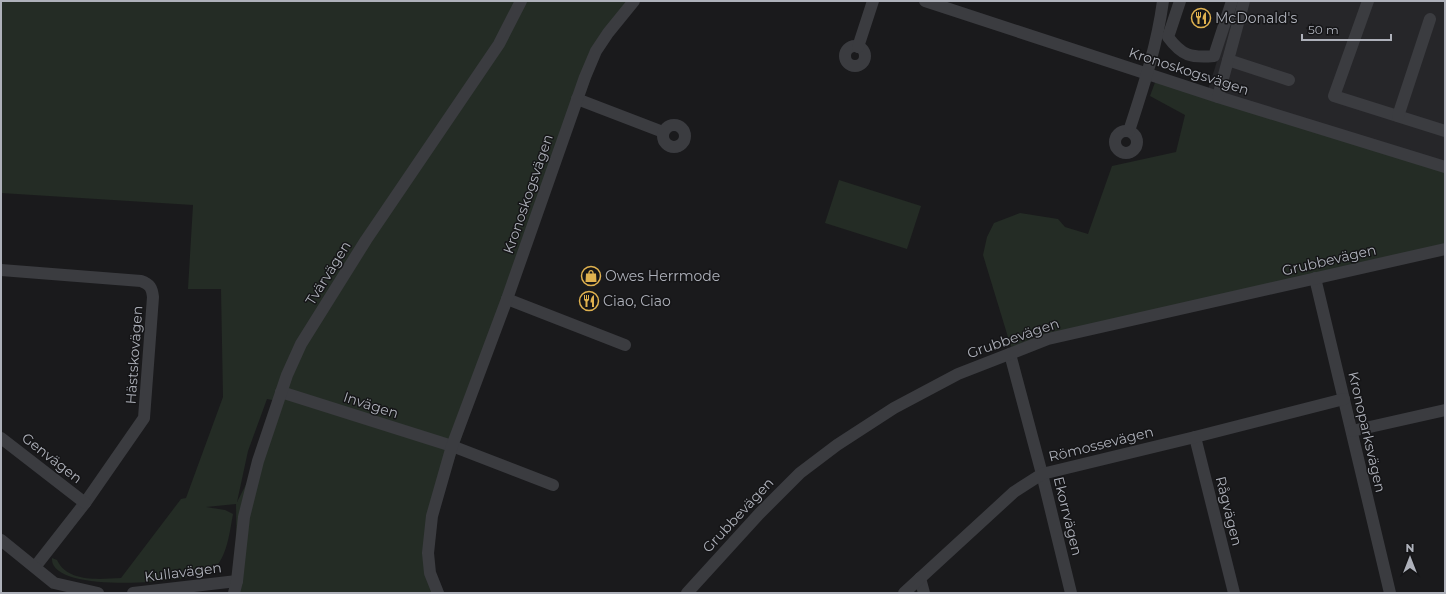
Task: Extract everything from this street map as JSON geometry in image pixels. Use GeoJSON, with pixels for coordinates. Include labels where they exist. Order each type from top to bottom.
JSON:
{"type":"FeatureCollection","features":[{"type":"Feature","properties":{"kind":"street","name":"Tvärvägen"},"geometry":{"type":"LineString","coordinates":[[234,593],[237,581],[244,517],[258,461],[287,375],[301,344],[334,290],[499,44],[521,1]]}},
{"type":"Feature","properties":{"kind":"street","name":"Kronoskogsvägen"},"geometry":{"type":"LineString","coordinates":[[438,593],[430,573],[428,553],[429,536],[432,516],[452,446],[507,299],[584,77],[596,51],[608,33],[634,1]]}},
{"type":"Feature","properties":{"kind":"street"},"geometry":{"type":"LineString","coordinates":[[858,46],[873,1]]}},
{"type":"Feature","properties":{"kind":"street","name":"Kronoskogsvägen"},"geometry":{"type":"LineString","coordinates":[[924,1],[1218,97],[1445,167]]}},
{"type":"Feature","properties":{"kind":"street"},"geometry":{"type":"LineString","coordinates":[[1129,131],[1148,74],[1159,31],[1163,1]]}},
{"type":"Feature","properties":{"kind":"street"},"geometry":{"type":"LineString","coordinates":[[1180,1],[1168,37],[1176,48],[1189,55],[1201,57],[1214,56],[1232,1]]}},
{"type":"Feature","properties":{"kind":"street"},"geometry":{"type":"LineString","coordinates":[[1218,97],[1244,1]]}},
{"type":"Feature","properties":{"kind":"street"},"geometry":{"type":"LineString","coordinates":[[1368,1],[1334,96],[1445,131]]}},
{"type":"Feature","properties":{"kind":"street"},"geometry":{"type":"LineString","coordinates":[[1398,116],[1430,19]]}},
{"type":"Feature","properties":{"kind":"street"},"geometry":{"type":"LineString","coordinates":[[1228,60],[1289,80]]}},
{"type":"Feature","properties":{"kind":"street"},"geometry":{"type":"LineString","coordinates":[[577,99],[663,132]]}},
{"type":"Feature","properties":{"kind":"street","name":"Grubbevägen"},"geometry":{"type":"LineString","coordinates":[[687,593],[759,514],[800,473],[837,445],[894,408],[958,374],[1048,339],[1445,249]]}},
{"type":"Feature","properties":{"kind":"street","name":"Hästskovägen"},"geometry":{"type":"LineString","coordinates":[[1,270],[141,281],[147,283],[151,287],[153,297],[144,418],[85,503],[35,567]]}},
{"type":"Feature","properties":{"kind":"street","name":"Kronoparksvägen"},"geometry":{"type":"LineString","coordinates":[[1315,278],[1390,593]]}},
{"type":"Feature","properties":{"kind":"street"},"geometry":{"type":"LineString","coordinates":[[507,299],[625,345]]}},
{"type":"Feature","properties":{"kind":"street","name":"Ekorrvägen"},"geometry":{"type":"LineString","coordinates":[[1010,354],[1042,474],[1071,593]]}},
{"type":"Feature","properties":{"kind":"street","name":"Invägen"},"geometry":{"type":"LineString","coordinates":[[282,392],[452,446]]}},
{"type":"Feature","properties":{"kind":"street","name":"Römossevägen"},"geometry":{"type":"LineString","coordinates":[[904,593],[1014,492],[1042,474],[1344,399]]}},
{"type":"Feature","properties":{"kind":"street"},"geometry":{"type":"LineString","coordinates":[[1352,431],[1445,410]]}},
{"type":"Feature","properties":{"kind":"street","name":"Rågvägen"},"geometry":{"type":"LineString","coordinates":[[1195,437],[1234,593]]}},
{"type":"Feature","properties":{"kind":"street","name":"Genvägen"},"geometry":{"type":"LineString","coordinates":[[1,438],[85,503]]}},
{"type":"Feature","properties":{"kind":"street"},"geometry":{"type":"LineString","coordinates":[[452,446],[553,485]]}},
{"type":"Feature","properties":{"kind":"street"},"geometry":{"type":"LineString","coordinates":[[1,540],[54,583],[98,593]]}},
{"type":"Feature","properties":{"kind":"street"},"geometry":{"type":"LineString","coordinates":[[920,578],[924,593]]}},
{"type":"Feature","properties":{"kind":"street","name":"Kullavägen"},"geometry":{"type":"LineString","coordinates":[[133,593],[237,581]]}},
{"type":"Feature","properties":{"kind":"shaded area"},"geometry":{"type":"Polygon","coordinates":[[[1,1],[634,1],[608,33],[507,299],[429,536],[438,593],[234,593],[237,581],[236,504],[206,507],[225,510],[233,514],[224,552],[217,565],[212,570],[198,575],[177,579],[122,583],[95,581],[72,577],[57,569],[52,558],[57,560],[69,573],[77,576],[94,579],[121,578],[181,499],[186,498],[223,397],[221,289],[188,289],[193,205],[1,193],[1,1]],[[267,399],[248,451],[237,502],[258,461],[278,401],[267,399]]]}},
{"type":"Feature","properties":{"kind":"shaded area"},"geometry":{"type":"Polygon","coordinates":[[[1236,1],[1445,1],[1445,167],[1207,93],[1236,1]]]}},
{"type":"Feature","properties":{"kind":"shaded area"},"geometry":{"type":"Polygon","coordinates":[[[1157,77],[1445,167],[1445,248],[1314,276],[1011,347],[983,255],[987,237],[994,223],[1020,213],[1058,219],[1065,227],[1088,234],[1112,166],[1176,152],[1185,115],[1150,96],[1157,77]]]}},
{"type":"Feature","properties":{"kind":"shaded area"},"geometry":{"type":"Polygon","coordinates":[[[839,180],[921,206],[907,249],[825,223],[839,180]]]}},
{"type":"Feature","properties":{"kind":"place","name":"McDonald's"},"geometry":{"type":"Point","coordinates":[1201,18]}},
{"type":"Feature","properties":{"kind":"place","name":"Owes Herrmode"},"geometry":{"type":"Point","coordinates":[591,276]}},
{"type":"Feature","properties":{"kind":"place","name":"Ciao, Ciao"},"geometry":{"type":"Point","coordinates":[589,301]}}]}
